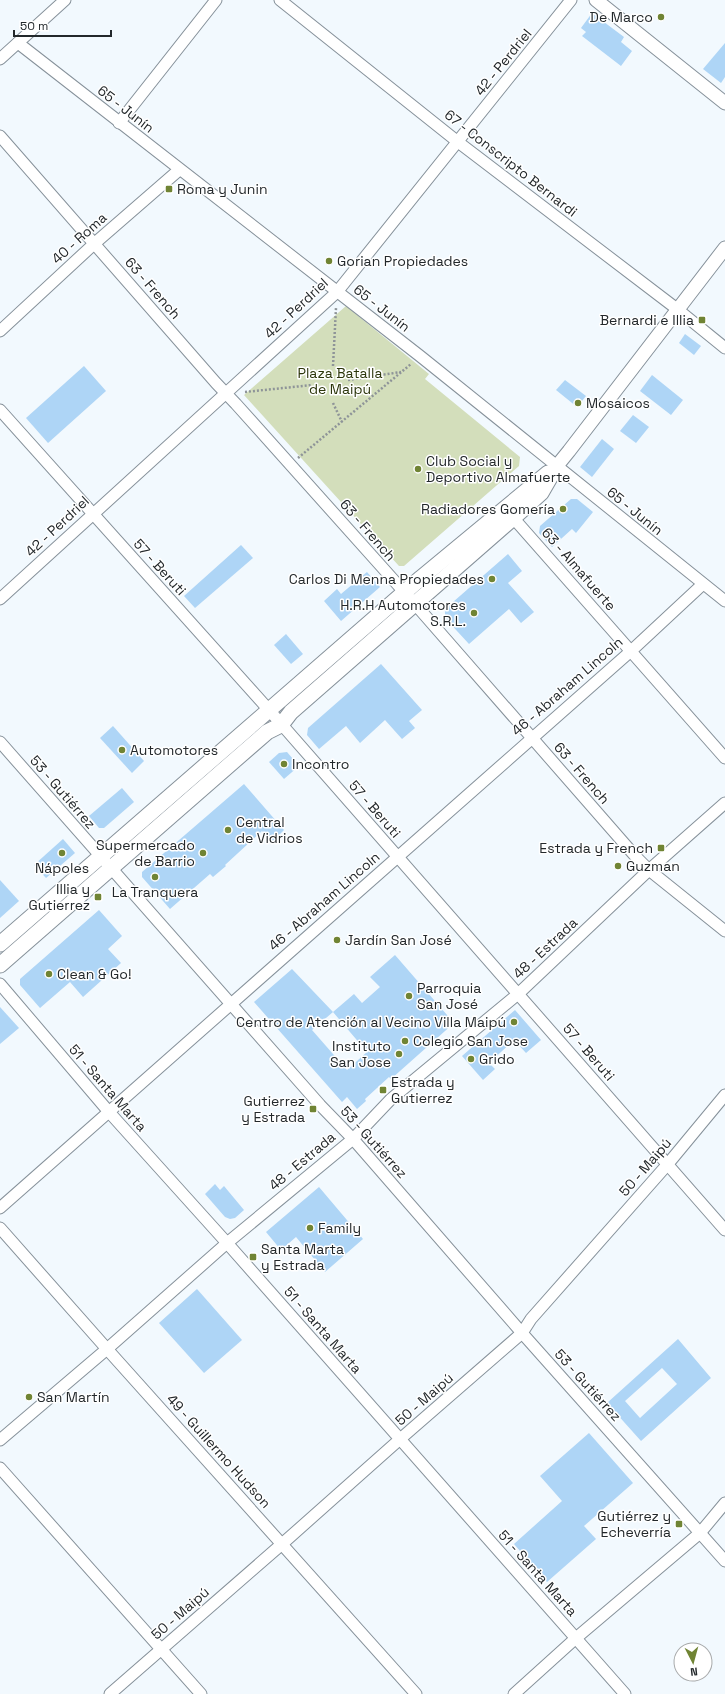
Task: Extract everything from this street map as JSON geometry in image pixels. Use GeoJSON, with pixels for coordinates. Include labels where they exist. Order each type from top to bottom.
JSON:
{"type":"FeatureCollection","features":[{"type":"Feature","properties":{"kind":"main road"},"geometry":{"type":"LineString","coordinates":[[0,944],[404,592],[509,514],[541,493],[556,467]]}},
{"type":"Feature","properties":{"kind":"main road"},"geometry":{"type":"LineString","coordinates":[[0,965],[267,732],[281,725],[291,712],[415,604],[509,514]]}},
{"type":"Feature","properties":{"kind":"street"},"geometry":{"type":"LineString","coordinates":[[0,59],[65,0]]}},
{"type":"Feature","properties":{"kind":"street"},"geometry":{"type":"LineString","coordinates":[[119,123],[216,0]]}},
{"type":"Feature","properties":{"kind":"street","name":"67 - Conscripto Bernardi"},"geometry":{"type":"LineString","coordinates":[[280,0],[458,142],[677,309],[725,348]]}},
{"type":"Feature","properties":{"kind":"street","name":"42 - Perdriel"},"geometry":{"type":"LineString","coordinates":[[0,600],[92,514],[337,292],[572,0]]}},
{"type":"Feature","properties":{"kind":"street"},"geometry":{"type":"LineString","coordinates":[[596,0],[725,103]]}},
{"type":"Feature","properties":{"kind":"street","name":"65 - Junín"},"geometry":{"type":"LineString","coordinates":[[18,43],[179,170],[420,356],[556,467],[725,601]]}},
{"type":"Feature","properties":{"kind":"street","name":"63 - French"},"geometry":{"type":"LineString","coordinates":[[0,136],[226,394],[415,604],[636,857],[649,870],[725,930]]}},
{"type":"Feature","properties":{"kind":"street","name":"40 - Roma"},"geometry":{"type":"LineString","coordinates":[[0,331],[95,243],[179,170]]}},
{"type":"Feature","properties":{"kind":"street"},"geometry":{"type":"LineString","coordinates":[[556,467],[725,248]]}},
{"type":"Feature","properties":{"kind":"street","name":"57 - Beruti"},"geometry":{"type":"LineString","coordinates":[[0,410],[269,710],[725,1230]]}},
{"type":"Feature","properties":{"kind":"street","name":"63 - Almafuerte"},"geometry":{"type":"LineString","coordinates":[[509,514],[725,758]]}},
{"type":"Feature","properties":{"kind":"street","name":"46 - Abraham Lincoln"},"geometry":{"type":"LineString","coordinates":[[0,1208],[230,1003],[630,651],[703,584]]}},
{"type":"Feature","properties":{"kind":"street","name":"53 - Gutiérrez"},"geometry":{"type":"LineString","coordinates":[[0,742],[725,1561]]}},
{"type":"Feature","properties":{"kind":"street","name":"48 - Estrada"},"geometry":{"type":"LineString","coordinates":[[0,1440],[107,1350],[227,1243],[353,1139],[392,1099],[518,994],[649,870],[725,803]]}},
{"type":"Feature","properties":{"kind":"street","name":"51 - Santa Marta"},"geometry":{"type":"LineString","coordinates":[[0,984],[109,1112],[227,1243],[399,1440],[625,1694]]}},
{"type":"Feature","properties":{"kind":"street","name":"50 - Maipú"},"geometry":{"type":"LineString","coordinates":[[110,1694],[522,1333],[531,1319],[667,1165],[725,1095]]}},
{"type":"Feature","properties":{"kind":"street","name":"49 - Guillermo Hudson"},"geometry":{"type":"LineString","coordinates":[[0,1228],[107,1350],[416,1694]]}},
{"type":"Feature","properties":{"kind":"street"},"geometry":{"type":"LineString","coordinates":[[0,1468],[202,1694]]}},
{"type":"Feature","properties":{"kind":"street"},"geometry":{"type":"LineString","coordinates":[[514,1694],[576,1638],[700,1533],[725,1503]]}},
{"type":"Feature","properties":{"kind":"path"},"geometry":{"type":"LineString","coordinates":[[333,366],[337,292]]}},
{"type":"Feature","properties":{"kind":"path"},"geometry":{"type":"LineString","coordinates":[[290,464],[420,356]]}},
{"type":"Feature","properties":{"kind":"path"},"geometry":{"type":"LineString","coordinates":[[348,380],[401,372]]}},
{"type":"Feature","properties":{"kind":"path"},"geometry":{"type":"LineString","coordinates":[[226,394],[312,385]]}},
{"type":"Feature","properties":{"kind":"path"},"geometry":{"type":"LineString","coordinates":[[333,403],[342,422]]}},
{"type":"Feature","properties":{"kind":"green space","name":"Plaza Batalla de Maipú"},"geometry":{"type":"Polygon","coordinates":[[[346,306],[429,374],[425,379],[520,457],[519,466],[404,566],[399,566],[244,395],[346,306]]]}},
{"type":"Feature","properties":{"kind":"building"},"geometry":{"type":"Polygon","coordinates":[[[592,13],[624,37],[621,42],[632,51],[621,66],[582,36],[586,32],[581,28],[592,13]]]}},
{"type":"Feature","properties":{"kind":"building"},"geometry":{"type":"Polygon","coordinates":[[[725,43],[725,77],[721,83],[703,69],[725,43]]]}},
{"type":"Feature","properties":{"kind":"building"},"geometry":{"type":"Polygon","coordinates":[[[685,334],[701,346],[694,355],[679,343],[685,334]]]}},
{"type":"Feature","properties":{"kind":"building"},"geometry":{"type":"Polygon","coordinates":[[[84,366],[106,391],[48,443],[26,418],[84,366]]]}},
{"type":"Feature","properties":{"kind":"building"},"geometry":{"type":"Polygon","coordinates":[[[652,375],[683,400],[671,415],[640,391],[652,375]]]}},
{"type":"Feature","properties":{"kind":"building"},"geometry":{"type":"Polygon","coordinates":[[[565,380],[586,396],[577,407],[556,390],[565,380]]]}},
{"type":"Feature","properties":{"kind":"building"},"geometry":{"type":"Polygon","coordinates":[[[633,415],[649,427],[636,443],[620,431],[633,415]]]}},
{"type":"Feature","properties":{"kind":"building"},"geometry":{"type":"Polygon","coordinates":[[[602,439],[614,449],[592,477],[580,467],[602,439]]]}},
{"type":"Feature","properties":{"kind":"building"},"geometry":{"type":"Polygon","coordinates":[[[571,499],[577,499],[593,512],[576,533],[572,529],[552,547],[539,533],[540,526],[571,499]]]}},
{"type":"Feature","properties":{"kind":"building"},"geometry":{"type":"Polygon","coordinates":[[[241,545],[253,558],[195,608],[184,596],[241,545]]]}},
{"type":"Feature","properties":{"kind":"building","name":"H.R.H Automotores S.R.L."},"geometry":{"type":"Polygon","coordinates":[[[508,554],[522,571],[508,583],[534,612],[521,623],[509,609],[469,644],[445,618],[445,609],[508,554]]]}},
{"type":"Feature","properties":{"kind":"building"},"geometry":{"type":"Polygon","coordinates":[[[367,572],[380,587],[341,621],[324,601],[337,589],[341,594],[367,572]]]}},
{"type":"Feature","properties":{"kind":"building"},"geometry":{"type":"Polygon","coordinates":[[[286,634],[303,654],[291,664],[274,645],[286,634]]]}},
{"type":"Feature","properties":{"kind":"building"},"geometry":{"type":"Polygon","coordinates":[[[381,664],[422,710],[409,721],[415,728],[402,739],[385,720],[360,743],[346,726],[319,749],[307,735],[308,728],[381,664]]]}},
{"type":"Feature","properties":{"kind":"building","name":"Automotores"},"geometry":{"type":"Polygon","coordinates":[[[113,726],[144,761],[132,773],[100,738],[113,726]]]}},
{"type":"Feature","properties":{"kind":"building"},"geometry":{"type":"Polygon","coordinates":[[[287,752],[299,766],[284,779],[269,762],[279,753],[287,752]]]}},
{"type":"Feature","properties":{"kind":"building"},"geometry":{"type":"Polygon","coordinates":[[[244,784],[284,830],[272,842],[262,831],[225,865],[226,866],[213,877],[210,874],[170,909],[142,877],[142,872],[244,784]]]}},
{"type":"Feature","properties":{"kind":"building"},"geometry":{"type":"Polygon","coordinates":[[[122,788],[134,802],[104,828],[99,828],[89,816],[122,788]]]}},
{"type":"Feature","properties":{"kind":"building"},"geometry":{"type":"Polygon","coordinates":[[[63,839],[75,853],[46,878],[34,865],[63,839]]]}},
{"type":"Feature","properties":{"kind":"building"},"geometry":{"type":"Polygon","coordinates":[[[0,880],[19,901],[0,918],[0,880]]]}},
{"type":"Feature","properties":{"kind":"building"},"geometry":{"type":"Polygon","coordinates":[[[99,910],[122,936],[108,949],[121,963],[83,997],[70,982],[40,1008],[20,985],[20,979],[99,910]]]}},
{"type":"Feature","properties":{"kind":"building"},"geometry":{"type":"Polygon","coordinates":[[[395,955],[454,1023],[391,1079],[389,1077],[365,1099],[366,1101],[357,1109],[347,1097],[342,1102],[254,1002],[292,969],[333,1012],[354,994],[362,1003],[380,987],[370,977],[395,955]],[[333,1012],[312,1030],[347,1070],[367,1052],[333,1012]]]}},
{"type":"Feature","properties":{"kind":"building"},"geometry":{"type":"Polygon","coordinates":[[[0,1007],[19,1028],[0,1044],[0,1007]]]}},
{"type":"Feature","properties":{"kind":"building"},"geometry":{"type":"Polygon","coordinates":[[[515,1010],[541,1040],[526,1053],[514,1040],[489,1063],[495,1069],[483,1080],[462,1056],[515,1010]]]}},
{"type":"Feature","properties":{"kind":"building"},"geometry":{"type":"Polygon","coordinates":[[[215,1184],[220,1190],[224,1186],[244,1210],[235,1218],[230,1219],[225,1217],[205,1194],[215,1184]]]}},
{"type":"Feature","properties":{"kind":"building"},"geometry":{"type":"Polygon","coordinates":[[[319,1187],[363,1239],[325,1272],[296,1237],[281,1250],[266,1232],[319,1187]]]}},
{"type":"Feature","properties":{"kind":"building"},"geometry":{"type":"Polygon","coordinates":[[[197,1289],[242,1340],[204,1373],[159,1323],[197,1289]]]}},
{"type":"Feature","properties":{"kind":"building"},"geometry":{"type":"Polygon","coordinates":[[[678,1339],[711,1378],[641,1441],[607,1403],[678,1339]],[[662,1368],[625,1401],[640,1418],[677,1384],[662,1368]]]}},
{"type":"Feature","properties":{"kind":"building"},"geometry":{"type":"Polygon","coordinates":[[[589,1433],[633,1483],[584,1526],[596,1539],[547,1582],[514,1544],[562,1501],[540,1476],[589,1433]]]}},
{"type":"Feature","properties":{"kind":"place","name":"De Marco"},"geometry":{"type":"Point","coordinates":[661,17]}},
{"type":"Feature","properties":{"kind":"place","name":"Roma y Junin"},"geometry":{"type":"Point","coordinates":[169,189]}},
{"type":"Feature","properties":{"kind":"place","name":"Gorian Propiedades"},"geometry":{"type":"Point","coordinates":[329,261]}},
{"type":"Feature","properties":{"kind":"place","name":"Bernardi e Illia"},"geometry":{"type":"Point","coordinates":[702,320]}},
{"type":"Feature","properties":{"kind":"place","name":"Mosaicos"},"geometry":{"type":"Point","coordinates":[578,403]}},
{"type":"Feature","properties":{"kind":"place","name":"Club Social y Deportivo Almafuerte"},"geometry":{"type":"Point","coordinates":[418,469]}},
{"type":"Feature","properties":{"kind":"place","name":"Radiadores Gomería"},"geometry":{"type":"Point","coordinates":[563,509]}},
{"type":"Feature","properties":{"kind":"place","name":"Carlos Di Menna Propiedades"},"geometry":{"type":"Point","coordinates":[492,579]}},
{"type":"Feature","properties":{"kind":"place","name":"H.R.H Automotores S.R.L."},"geometry":{"type":"Point","coordinates":[474,613]}},
{"type":"Feature","properties":{"kind":"place","name":"Automotores"},"geometry":{"type":"Point","coordinates":[122,750]}},
{"type":"Feature","properties":{"kind":"place","name":"Incontro"},"geometry":{"type":"Point","coordinates":[284,764]}},
{"type":"Feature","properties":{"kind":"place","name":"Central de Vidrios"},"geometry":{"type":"Point","coordinates":[228,830]}},
{"type":"Feature","properties":{"kind":"place","name":"Estrada y French"},"geometry":{"type":"Point","coordinates":[661,848]}},
{"type":"Feature","properties":{"kind":"place","name":"Nápoles"},"geometry":{"type":"Point","coordinates":[62,853]}},
{"type":"Feature","properties":{"kind":"place","name":"Supermercado de Barrio"},"geometry":{"type":"Point","coordinates":[203,853]}},
{"type":"Feature","properties":{"kind":"place","name":"Guzman"},"geometry":{"type":"Point","coordinates":[618,866]}},
{"type":"Feature","properties":{"kind":"place","name":"La Tranquera"},"geometry":{"type":"Point","coordinates":[155,877]}},
{"type":"Feature","properties":{"kind":"place","name":"Illia y Gutierrez"},"geometry":{"type":"Point","coordinates":[98,897]}},
{"type":"Feature","properties":{"kind":"place","name":"Jardín San José"},"geometry":{"type":"Point","coordinates":[337,940]}},
{"type":"Feature","properties":{"kind":"place","name":"Clean & Go!"},"geometry":{"type":"Point","coordinates":[49,974]}},
{"type":"Feature","properties":{"kind":"place","name":"Parroquia San José"},"geometry":{"type":"Point","coordinates":[409,996]}},
{"type":"Feature","properties":{"kind":"place","name":"Centro de Atención al Vecino Villa Maipú"},"geometry":{"type":"Point","coordinates":[514,1022]}},
{"type":"Feature","properties":{"kind":"place","name":"Colegio San Jose"},"geometry":{"type":"Point","coordinates":[405,1041]}},
{"type":"Feature","properties":{"kind":"place","name":"Instituto San Jose"},"geometry":{"type":"Point","coordinates":[399,1054]}},
{"type":"Feature","properties":{"kind":"place","name":"Grido"},"geometry":{"type":"Point","coordinates":[471,1059]}},
{"type":"Feature","properties":{"kind":"place","name":"Estrada y Gutierrez"},"geometry":{"type":"Point","coordinates":[383,1090]}},
{"type":"Feature","properties":{"kind":"place","name":"Gutierrez y Estrada"},"geometry":{"type":"Point","coordinates":[313,1109]}},
{"type":"Feature","properties":{"kind":"place","name":"Family"},"geometry":{"type":"Point","coordinates":[310,1228]}},
{"type":"Feature","properties":{"kind":"place","name":"Santa Marta y Estrada"},"geometry":{"type":"Point","coordinates":[253,1257]}},
{"type":"Feature","properties":{"kind":"place","name":"San Martín"},"geometry":{"type":"Point","coordinates":[29,1397]}},
{"type":"Feature","properties":{"kind":"place","name":"Gutiérrez y Echeverría"},"geometry":{"type":"Point","coordinates":[679,1524]}}]}
